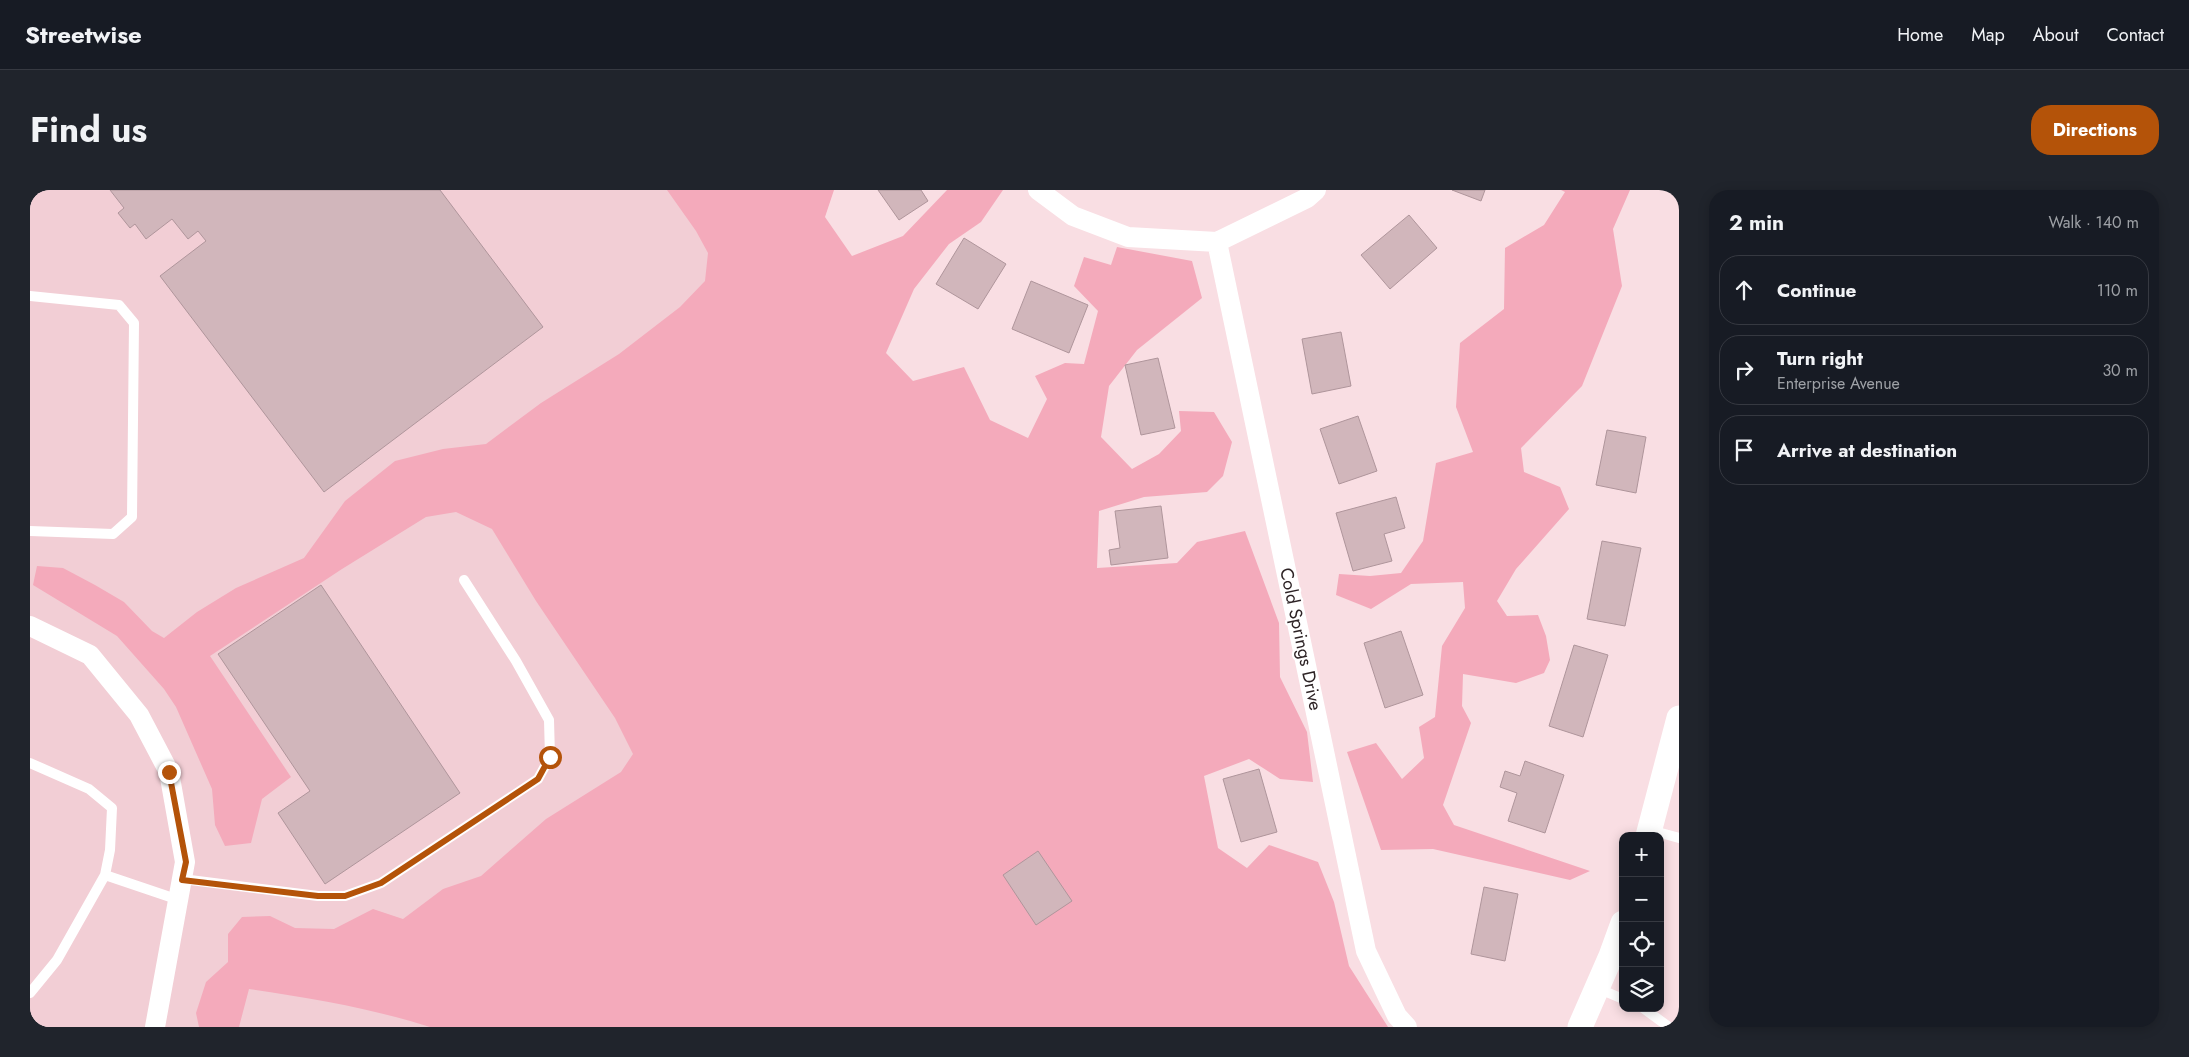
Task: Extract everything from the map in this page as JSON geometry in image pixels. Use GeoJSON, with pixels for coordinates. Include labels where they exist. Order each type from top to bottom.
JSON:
{"type":"FeatureCollection","features":[{"type":"Feature","properties":{"kind":"street"},"geometry":{"type":"LineString","coordinates":[[1038,190],[1073,216],[1128,236],[1218,242],[1307,198],[1316,190]]}},
{"type":"Feature","properties":{"kind":"street","name":"Cold Springs Drive"},"geometry":{"type":"LineString","coordinates":[[1218,242],[1366,951],[1397,1016],[1407,1027]]}},
{"type":"Feature","properties":{"kind":"street"},"geometry":{"type":"LineString","coordinates":[[30,626],[90,655],[139,715],[169,772],[186,862],[155,1027]]}},
{"type":"Feature","properties":{"kind":"street"},"geometry":{"type":"LineString","coordinates":[[1649,832],[1679,718]]}},
{"type":"Feature","properties":{"kind":"street"},"geometry":{"type":"LineString","coordinates":[[1580,1027],[1619,932]]}},
{"type":"Feature","properties":{"kind":"lane"},"geometry":{"type":"LineString","coordinates":[[30,296],[119,304],[134,323],[132,517],[113,534],[30,531]]}},
{"type":"Feature","properties":{"kind":"lane"},"geometry":{"type":"LineString","coordinates":[[182,880],[318,896],[345,896],[381,883],[538,779],[550,757],[549,720],[516,661],[464,580]]}},
{"type":"Feature","properties":{"kind":"lane"},"geometry":{"type":"LineString","coordinates":[[30,763],[89,789],[112,808],[110,850],[105,875],[57,960],[30,993]]}},
{"type":"Feature","properties":{"kind":"lane"},"geometry":{"type":"LineString","coordinates":[[1664,836],[1679,838]]}},
{"type":"Feature","properties":{"kind":"lane"},"geometry":{"type":"LineString","coordinates":[[105,875],[178,900]]}},
{"type":"Feature","properties":{"kind":"lane"},"geometry":{"type":"LineString","coordinates":[[1597,988],[1619,997]]}},
{"type":"Feature","properties":{"kind":"lane"},"geometry":{"type":"LineString","coordinates":[[1648,1012],[1669,1027]]}},
{"type":"Feature","properties":{"kind":"shaded area"},"geometry":{"type":"Polygon","coordinates":[[[30,190],[712,190],[689,777],[674,1027],[30,1027],[30,190]]]}},
{"type":"Feature","properties":{"kind":"shaded area"},"geometry":{"type":"Polygon","coordinates":[[[667,190],[834,190],[825,217],[852,256],[903,236],[947,190],[1003,190],[981,222],[949,244],[914,289],[886,353],[913,381],[964,367],[990,420],[1028,438],[1047,399],[1035,376],[1065,363],[1084,364],[1098,311],[1074,286],[1084,257],[1111,265],[1117,247],[1192,261],[1202,298],[1137,350],[1109,386],[1101,437],[1132,469],[1159,454],[1181,431],[1179,411],[1214,412],[1232,442],[1223,476],[1207,492],[1144,497],[1099,511],[1097,568],[1177,563],[1197,542],[1245,531],[1279,623],[1280,677],[1307,732],[1313,782],[1280,779],[1249,759],[1204,776],[1218,848],[1247,868],[1269,845],[1318,862],[1334,902],[1349,966],[1388,1027],[430,1027],[363,1009],[249,989],[239,1027],[199,1027],[196,1013],[206,982],[228,962],[228,934],[242,917],[270,916],[295,928],[334,929],[373,909],[403,919],[443,889],[481,876],[546,819],[621,772],[633,754],[615,718],[536,601],[492,529],[456,512],[426,517],[342,569],[210,656],[291,777],[262,799],[251,843],[225,846],[215,825],[212,789],[176,707],[164,689],[117,636],[33,585],[37,566],[63,568],[95,585],[124,602],[152,631],[164,638],[197,612],[236,588],[304,558],[345,501],[395,461],[443,449],[486,444],[541,403],[619,354],[680,307],[705,281],[708,253],[696,231],[667,190]]]}},
{"type":"Feature","properties":{"kind":"shaded area"},"geometry":{"type":"Polygon","coordinates":[[[1561,190],[1630,190],[1613,229],[1622,286],[1582,386],[1521,448],[1524,472],[1560,487],[1569,509],[1516,569],[1497,601],[1507,616],[1538,615],[1546,636],[1550,660],[1544,673],[1516,683],[1463,674],[1462,706],[1471,723],[1443,805],[1454,825],[1590,871],[1570,880],[1433,849],[1381,850],[1347,752],[1376,743],[1402,779],[1424,758],[1419,727],[1435,717],[1442,646],[1465,608],[1463,582],[1411,584],[1371,609],[1336,595],[1339,574],[1370,576],[1401,573],[1423,541],[1436,463],[1473,452],[1456,407],[1460,343],[1504,309],[1505,248],[1544,225],[1565,192],[1561,190]]]}},
{"type":"Feature","properties":{"kind":"building"},"geometry":{"type":"Polygon","coordinates":[[[110,190],[440,190],[543,327],[324,492],[160,276],[206,241],[198,231],[188,239],[172,219],[146,239],[135,224],[130,228],[118,213],[124,208],[110,190]]]}},
{"type":"Feature","properties":{"kind":"building"},"geometry":{"type":"Polygon","coordinates":[[[878,190],[921,190],[928,201],[899,220],[878,190]]]}},
{"type":"Feature","properties":{"kind":"building"},"geometry":{"type":"Polygon","coordinates":[[[1452,190],[1485,190],[1481,201],[1452,190]]]}},
{"type":"Feature","properties":{"kind":"building"},"geometry":{"type":"Polygon","coordinates":[[[1409,215],[1437,248],[1390,289],[1361,255],[1409,215]]]}},
{"type":"Feature","properties":{"kind":"building"},"geometry":{"type":"Polygon","coordinates":[[[964,238],[1006,264],[978,309],[936,284],[964,238]]]}},
{"type":"Feature","properties":{"kind":"building"},"geometry":{"type":"Polygon","coordinates":[[[1031,281],[1088,305],[1069,353],[1012,329],[1031,281]]]}},
{"type":"Feature","properties":{"kind":"building"},"geometry":{"type":"Polygon","coordinates":[[[1341,332],[1351,386],[1312,394],[1302,339],[1341,332]]]}},
{"type":"Feature","properties":{"kind":"building"},"geometry":{"type":"Polygon","coordinates":[[[1158,358],[1175,428],[1141,435],[1125,365],[1158,358]]]}},
{"type":"Feature","properties":{"kind":"building"},"geometry":{"type":"Polygon","coordinates":[[[1358,416],[1377,471],[1339,484],[1320,429],[1358,416]]]}},
{"type":"Feature","properties":{"kind":"building"},"geometry":{"type":"Polygon","coordinates":[[[1607,430],[1646,437],[1636,493],[1596,485],[1607,430]]]}},
{"type":"Feature","properties":{"kind":"building"},"geometry":{"type":"Polygon","coordinates":[[[1396,497],[1405,528],[1384,534],[1392,561],[1353,571],[1336,513],[1396,497]]]}},
{"type":"Feature","properties":{"kind":"building"},"geometry":{"type":"Polygon","coordinates":[[[1161,506],[1168,558],[1111,565],[1109,550],[1120,548],[1115,511],[1161,506]]]}},
{"type":"Feature","properties":{"kind":"building"},"geometry":{"type":"Polygon","coordinates":[[[1602,541],[1641,548],[1625,626],[1587,619],[1602,541]]]}},
{"type":"Feature","properties":{"kind":"building"},"geometry":{"type":"Polygon","coordinates":[[[321,585],[460,793],[325,884],[278,813],[310,791],[218,654],[321,585]]]}},
{"type":"Feature","properties":{"kind":"building"},"geometry":{"type":"Polygon","coordinates":[[[1401,631],[1423,695],[1385,708],[1364,643],[1401,631]]]}},
{"type":"Feature","properties":{"kind":"building"},"geometry":{"type":"Polygon","coordinates":[[[1574,645],[1608,655],[1583,737],[1549,726],[1574,645]]]}},
{"type":"Feature","properties":{"kind":"building"},"geometry":{"type":"Polygon","coordinates":[[[1525,761],[1564,775],[1545,833],[1508,821],[1517,793],[1500,787],[1505,771],[1520,776],[1525,761]]]}},
{"type":"Feature","properties":{"kind":"building"},"geometry":{"type":"Polygon","coordinates":[[[1259,769],[1277,832],[1241,842],[1223,779],[1259,769]]]}},
{"type":"Feature","properties":{"kind":"building"},"geometry":{"type":"Polygon","coordinates":[[[1038,851],[1072,901],[1036,925],[1003,875],[1038,851]]]}},
{"type":"Feature","properties":{"kind":"building"},"geometry":{"type":"Polygon","coordinates":[[[1484,887],[1518,894],[1505,961],[1471,954],[1484,887]]]}},
{"type":"Feature","properties":{"kind":"route"},"geometry":{"type":"LineString","coordinates":[[169,772],[186,862],[182,880],[318,896],[345,896],[381,883],[538,779],[550,757]]}}]}
